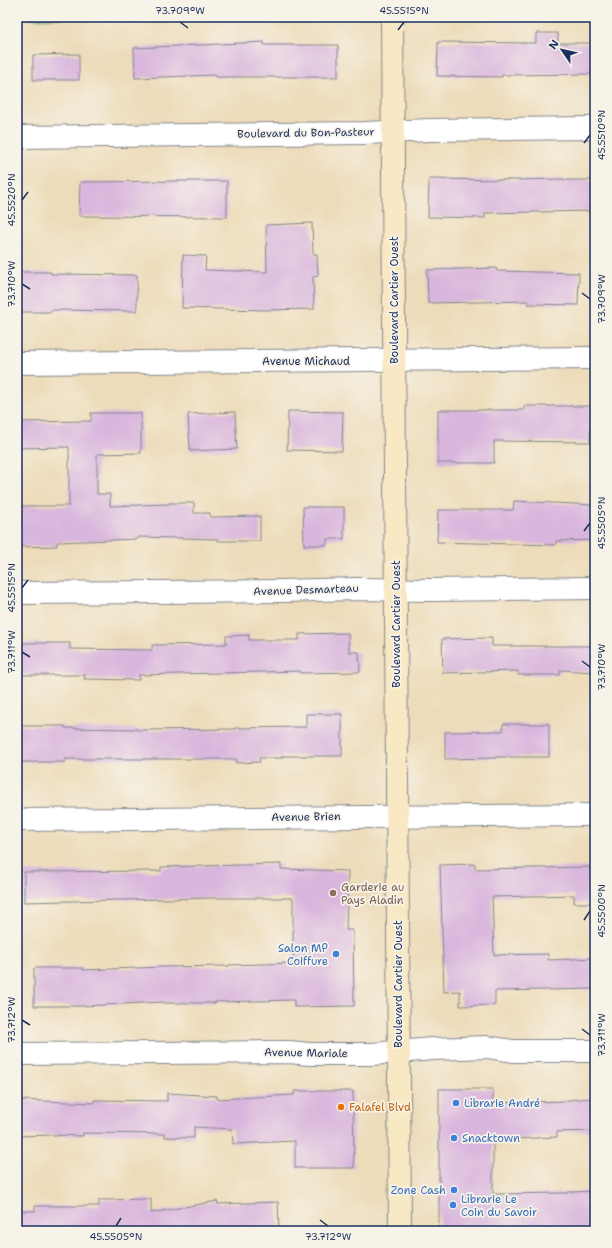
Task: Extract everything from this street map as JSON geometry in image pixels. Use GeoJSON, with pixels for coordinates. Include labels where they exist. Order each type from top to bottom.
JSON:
{"type":"FeatureCollection","features":[{"type":"Feature","properties":{"kind":"street","name":"Boulevard Cartier Ouest"},"geometry":{"type":"LineString","coordinates":[[392,17],[400,1231]]}},
{"type":"Feature","properties":{"kind":"street","name":"Boulevard du Bon-Pasteur"},"geometry":{"type":"LineString","coordinates":[[17,137],[595,128]]}},
{"type":"Feature","properties":{"kind":"street","name":"Avenue Michaud"},"geometry":{"type":"LineString","coordinates":[[17,363],[595,358]]}},
{"type":"Feature","properties":{"kind":"street","name":"Avenue Desmarteau"},"geometry":{"type":"LineString","coordinates":[[17,594],[282,591],[355,588],[431,590],[595,588]]}},
{"type":"Feature","properties":{"kind":"street","name":"Avenue Brien"},"geometry":{"type":"LineString","coordinates":[[17,820],[595,815]]}},
{"type":"Feature","properties":{"kind":"street","name":"Avenue Mariale"},"geometry":{"type":"LineString","coordinates":[[17,1054],[289,1052],[309,1054],[372,1054],[432,1048],[487,1047],[513,1051],[595,1050]]}},
{"type":"Feature","properties":{"kind":"green space"},"geometry":{"type":"Polygon","coordinates":[[[17,17],[95,17],[95,18],[17,19],[17,17]]]}},
{"type":"Feature","properties":{"kind":"building"},"geometry":{"type":"Polygon","coordinates":[[[536,33],[558,33],[558,43],[595,43],[595,74],[502,75],[502,77],[437,76],[438,42],[536,43],[536,33]]]}},
{"type":"Feature","properties":{"kind":"building"},"geometry":{"type":"Polygon","coordinates":[[[264,42],[264,45],[338,45],[338,77],[216,77],[216,75],[135,78],[134,48],[264,42]]]}},
{"type":"Feature","properties":{"kind":"building"},"geometry":{"type":"Polygon","coordinates":[[[79,54],[79,80],[33,80],[33,55],[79,54]]]}},
{"type":"Feature","properties":{"kind":"building"},"geometry":{"type":"Polygon","coordinates":[[[429,179],[595,180],[595,211],[485,213],[485,218],[428,217],[429,179]]]}},
{"type":"Feature","properties":{"kind":"building"},"geometry":{"type":"Polygon","coordinates":[[[227,181],[227,217],[79,216],[80,182],[227,181]]]}},
{"type":"Feature","properties":{"kind":"building"},"geometry":{"type":"Polygon","coordinates":[[[312,223],[313,254],[317,254],[318,276],[313,277],[314,309],[265,310],[182,308],[183,255],[206,256],[205,270],[267,272],[266,225],[312,223]]]}},
{"type":"Feature","properties":{"kind":"building"},"geometry":{"type":"Polygon","coordinates":[[[496,268],[497,271],[579,273],[578,305],[528,304],[528,301],[428,303],[427,270],[496,268]]]}},
{"type":"Feature","properties":{"kind":"building"},"geometry":{"type":"Polygon","coordinates":[[[17,272],[137,275],[137,311],[51,310],[51,312],[17,312],[17,272]]]}},
{"type":"Feature","properties":{"kind":"building"},"geometry":{"type":"Polygon","coordinates":[[[524,406],[591,406],[590,442],[494,441],[494,463],[438,463],[438,410],[524,410],[524,406]]]}},
{"type":"Feature","properties":{"kind":"building"},"geometry":{"type":"Polygon","coordinates":[[[288,411],[343,412],[342,451],[287,450],[288,411]]]}},
{"type":"Feature","properties":{"kind":"building"},"geometry":{"type":"Polygon","coordinates":[[[235,412],[237,449],[190,451],[188,414],[235,412]]]}},
{"type":"Feature","properties":{"kind":"building"},"geometry":{"type":"Polygon","coordinates":[[[91,413],[141,413],[141,453],[97,454],[97,494],[110,494],[110,506],[194,503],[194,513],[210,513],[210,517],[260,516],[260,541],[218,541],[218,539],[138,537],[138,539],[57,542],[57,546],[17,547],[17,506],[69,506],[69,447],[17,448],[17,422],[91,421],[91,413]]]}},
{"type":"Feature","properties":{"kind":"building"},"geometry":{"type":"Polygon","coordinates":[[[514,501],[595,505],[595,540],[556,541],[556,545],[437,542],[438,510],[513,510],[514,501]]]}},
{"type":"Feature","properties":{"kind":"building"},"geometry":{"type":"Polygon","coordinates":[[[303,507],[344,507],[344,539],[327,539],[327,545],[304,545],[303,507]]]}},
{"type":"Feature","properties":{"kind":"building"},"geometry":{"type":"Polygon","coordinates":[[[348,633],[349,652],[359,652],[360,672],[300,673],[300,671],[139,675],[139,680],[84,679],[85,675],[17,675],[17,643],[70,643],[70,649],[152,650],[152,645],[226,644],[226,636],[249,635],[249,640],[299,640],[299,634],[348,633]]]}},
{"type":"Feature","properties":{"kind":"building"},"geometry":{"type":"Polygon","coordinates":[[[492,638],[492,646],[595,646],[595,672],[560,670],[560,675],[518,675],[518,671],[443,673],[442,639],[492,638]]]}},
{"type":"Feature","properties":{"kind":"building"},"geometry":{"type":"Polygon","coordinates":[[[306,714],[342,714],[342,756],[282,756],[282,758],[259,758],[260,762],[236,763],[236,759],[65,759],[65,762],[17,762],[17,726],[65,726],[65,728],[137,730],[306,727],[306,714]]]}},
{"type":"Feature","properties":{"kind":"building"},"geometry":{"type":"Polygon","coordinates":[[[503,724],[549,724],[549,757],[445,759],[445,732],[503,731],[503,724]]]}},
{"type":"Feature","properties":{"kind":"building"},"geometry":{"type":"Polygon","coordinates":[[[281,864],[281,869],[348,871],[346,930],[353,930],[354,1006],[294,1007],[294,1000],[34,1006],[34,968],[83,968],[83,970],[293,963],[293,898],[24,902],[24,872],[161,871],[161,867],[281,864]]]}},
{"type":"Feature","properties":{"kind":"building"},"geometry":{"type":"Polygon","coordinates":[[[475,864],[475,869],[595,867],[595,903],[574,903],[574,895],[492,897],[494,955],[548,954],[548,960],[595,958],[595,989],[495,991],[495,1005],[460,1006],[460,991],[444,992],[440,865],[475,864]]]}},
{"type":"Feature","properties":{"kind":"building"},"geometry":{"type":"Polygon","coordinates":[[[439,1089],[493,1089],[493,1103],[567,1101],[595,1098],[595,1131],[557,1132],[557,1137],[493,1140],[493,1194],[568,1193],[595,1191],[595,1231],[439,1231],[439,1089]]]}},
{"type":"Feature","properties":{"kind":"building"},"geometry":{"type":"Polygon","coordinates":[[[294,1091],[353,1091],[354,1168],[295,1168],[295,1141],[233,1144],[232,1129],[194,1127],[194,1138],[165,1137],[165,1134],[83,1133],[83,1136],[17,1136],[17,1100],[94,1103],[94,1100],[167,1101],[167,1093],[217,1096],[217,1099],[294,1095],[294,1091]]]}},
{"type":"Feature","properties":{"kind":"building"},"geometry":{"type":"Polygon","coordinates":[[[151,1199],[151,1213],[217,1201],[218,1204],[278,1202],[279,1231],[17,1231],[17,1211],[35,1211],[35,1206],[99,1206],[99,1200],[151,1199]]]}},
{"type":"Feature","properties":{"kind":"place","name":"Garderie au Pays Aladin"},"geometry":{"type":"Point","coordinates":[333,893]}},
{"type":"Feature","properties":{"kind":"place","name":"Salon MP Coiffure"},"geometry":{"type":"Point","coordinates":[336,954]}},
{"type":"Feature","properties":{"kind":"place","name":"Librarie André"},"geometry":{"type":"Point","coordinates":[456,1103]}},
{"type":"Feature","properties":{"kind":"place","name":"Falafel Blvd"},"geometry":{"type":"Point","coordinates":[341,1107]}},
{"type":"Feature","properties":{"kind":"place","name":"Snacktown"},"geometry":{"type":"Point","coordinates":[454,1138]}},
{"type":"Feature","properties":{"kind":"place","name":"Zone Cash"},"geometry":{"type":"Point","coordinates":[454,1190]}},
{"type":"Feature","properties":{"kind":"place","name":"Librarie Le Coin du Savoir"},"geometry":{"type":"Point","coordinates":[453,1205]}}]}
